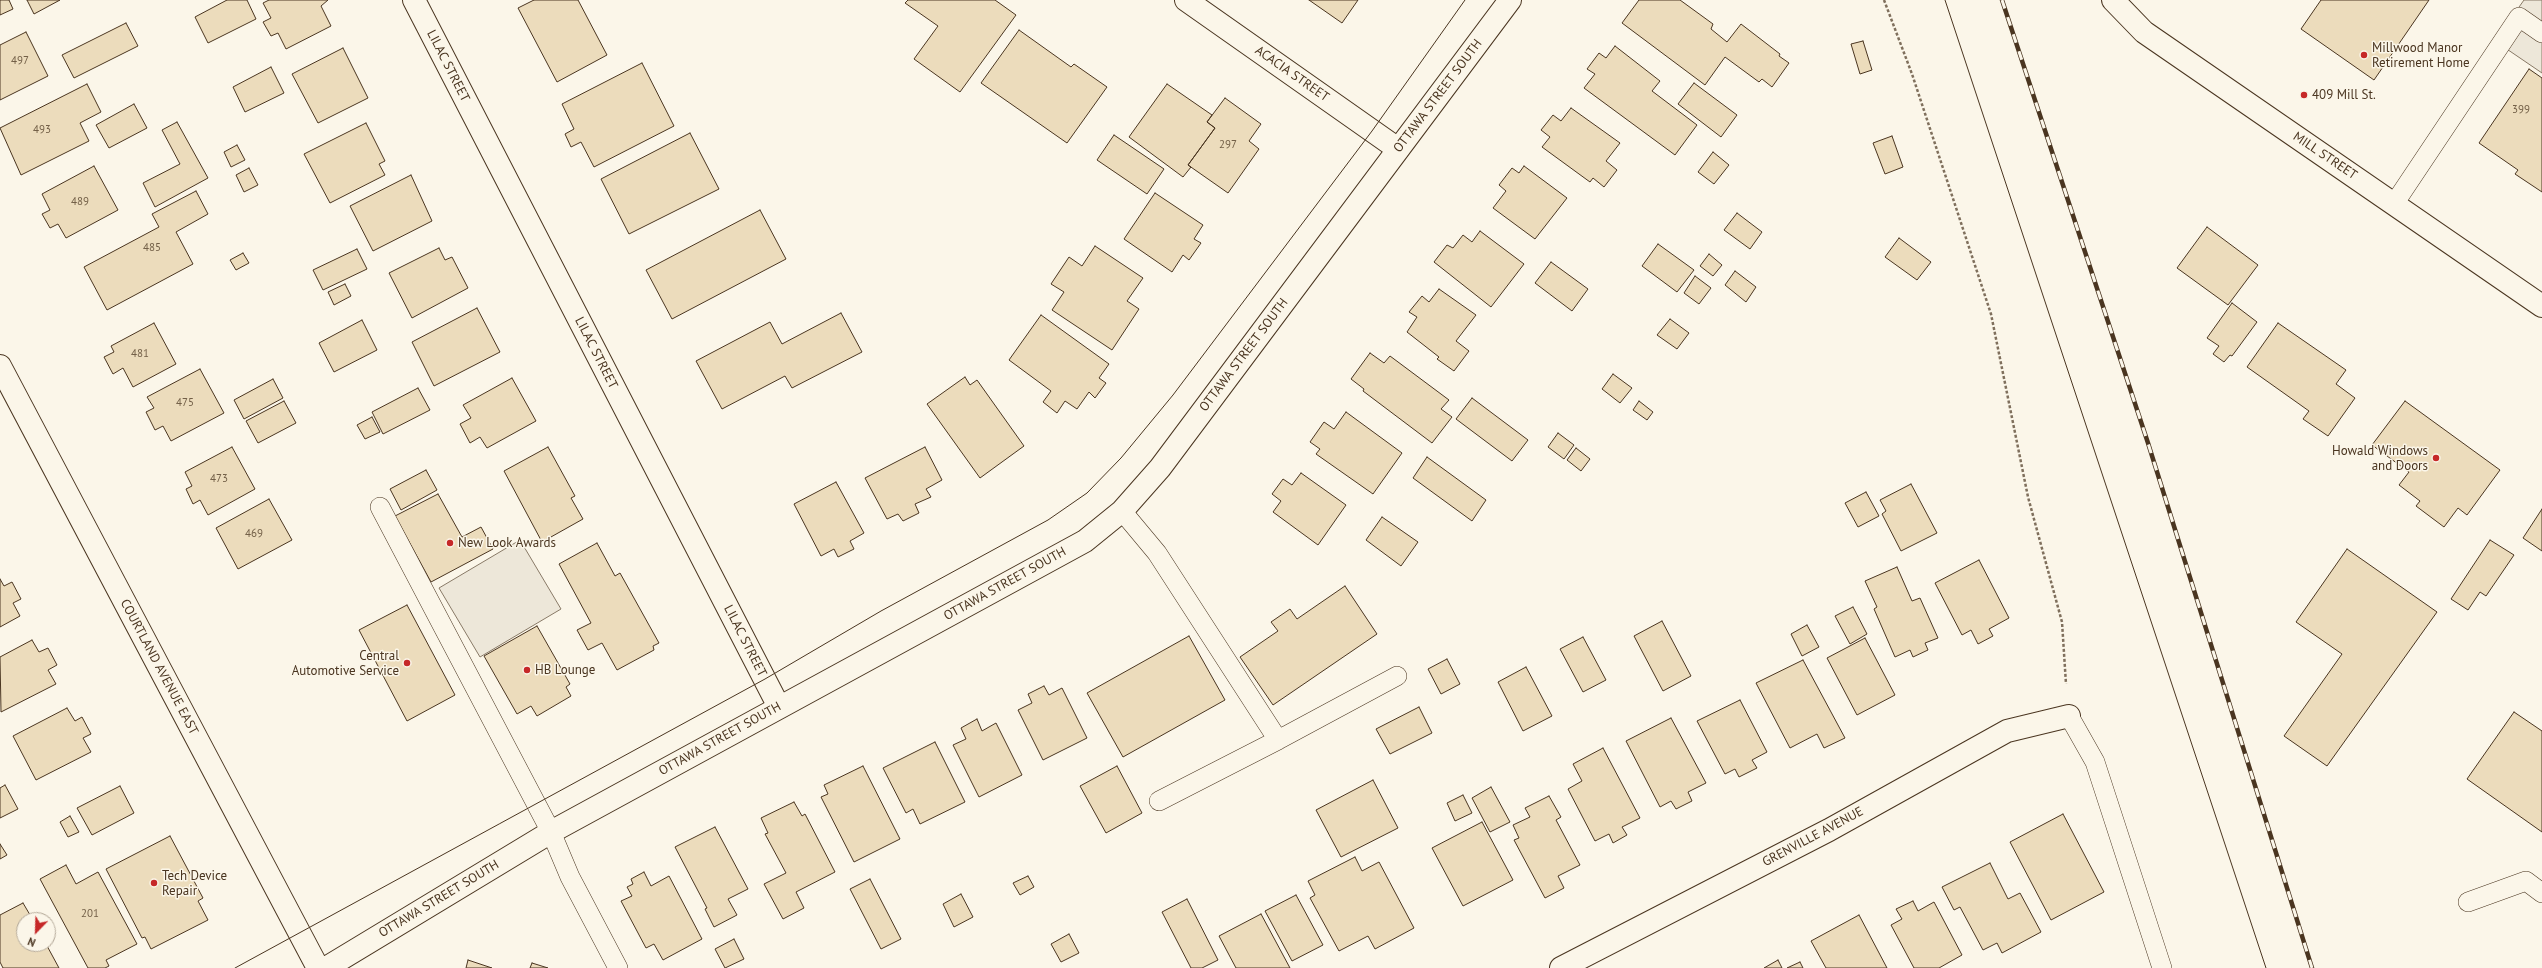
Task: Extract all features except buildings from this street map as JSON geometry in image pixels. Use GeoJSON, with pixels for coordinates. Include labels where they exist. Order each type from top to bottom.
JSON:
{"type":"FeatureCollection","features":[{"type":"Feature","properties":{"kind":"main road","name":"LILAC STREET"},"geometry":{"type":"LineString","coordinates":[[414,0],[779,707]]}},
{"type":"Feature","properties":{"kind":"main road","name":"ACACIA STREET"},"geometry":{"type":"LineString","coordinates":[[1186,0],[1398,149]]}},
{"type":"Feature","properties":{"kind":"main road","name":"OTTAWA STREET SOUTH"},"geometry":{"type":"LineString","coordinates":[[326,968],[551,832],[1085,541],[1122,511],[1160,468],[1510,0]]}},
{"type":"Feature","properties":{"kind":"main road","name":"MILL STREET"},"geometry":{"type":"LineString","coordinates":[[2113,0],[2144,32],[2542,306]]}},
{"type":"Feature","properties":{"kind":"main road","name":"COURTLAND AVENUE EAST"},"geometry":{"type":"LineString","coordinates":[[0,366],[318,968]]}},
{"type":"Feature","properties":{"kind":"main road","name":"GRENVILLE AVENUE"},"geometry":{"type":"LineString","coordinates":[[1561,968],[1829,830],[2007,731],[2069,716]]}},
{"type":"Feature","properties":{"kind":"lane"},"geometry":{"type":"LineString","coordinates":[[2394,204],[2519,17],[2542,33]]}},
{"type":"Feature","properties":{"kind":"lane"},"geometry":{"type":"LineString","coordinates":[[380,507],[551,832],[570,877],[618,968]]}},
{"type":"Feature","properties":{"kind":"lane"},"geometry":{"type":"LineString","coordinates":[[1122,511],[1157,553],[1278,740]]}},
{"type":"Feature","properties":{"kind":"lane"},"geometry":{"type":"LineString","coordinates":[[1159,801],[1278,740],[1397,676]]}},
{"type":"Feature","properties":{"kind":"lane"},"geometry":{"type":"LineString","coordinates":[[2069,716],[2095,762],[2162,968]]}},
{"type":"Feature","properties":{"kind":"lane"},"geometry":{"type":"LineString","coordinates":[[2468,902],[2526,881],[2542,893]]}},
{"type":"Feature","properties":{"kind":"path"},"geometry":{"type":"LineString","coordinates":[[1884,0],[1912,74],[1991,314],[2028,497],[2062,622],[2069,716]]}},
{"type":"Feature","properties":{"kind":"shaded area"},"geometry":{"type":"Polygon","coordinates":[[[2524,0],[2542,0],[2542,73],[2495,41],[2524,0]]]}},
{"type":"Feature","properties":{"kind":"shaded area"},"geometry":{"type":"Polygon","coordinates":[[[520,540],[561,609],[480,657],[439,588],[520,540]]]}},
{"type":"Feature","properties":{"kind":"tram line"},"geometry":{"type":"LineString","coordinates":[[235,968],[765,679],[881,611],[1048,520],[1087,493],[1121,458],[1173,395],[1372,131],[1465,0]]}},
{"type":"Feature","properties":{"kind":"tram line"},"geometry":{"type":"LineString","coordinates":[[1945,0],[2266,968]]}},
{"type":"Feature","properties":{"kind":"railway"},"geometry":{"type":"LineString","coordinates":[[2002,0],[2148,443],[2312,968]]}},
{"type":"Feature","properties":{"kind":"place","name":"Millwood Manor Retirement Home"},"geometry":{"type":"Point","coordinates":[2364,55]}},
{"type":"Feature","properties":{"kind":"place","name":"409 Mill St."},"geometry":{"type":"Point","coordinates":[2304,95]}},
{"type":"Feature","properties":{"kind":"place","name":"Howald Windows and Doors"},"geometry":{"type":"Point","coordinates":[2436,458]}},
{"type":"Feature","properties":{"kind":"place","name":"New Look Awards"},"geometry":{"type":"Point","coordinates":[450,543]}},
{"type":"Feature","properties":{"kind":"place","name":"Central Automotive Service"},"geometry":{"type":"Point","coordinates":[407,663]}},
{"type":"Feature","properties":{"kind":"place","name":"HB Lounge"},"geometry":{"type":"Point","coordinates":[527,670]}},
{"type":"Feature","properties":{"kind":"place","name":"Tech Device Repair"},"geometry":{"type":"Point","coordinates":[154,883]}}]}
